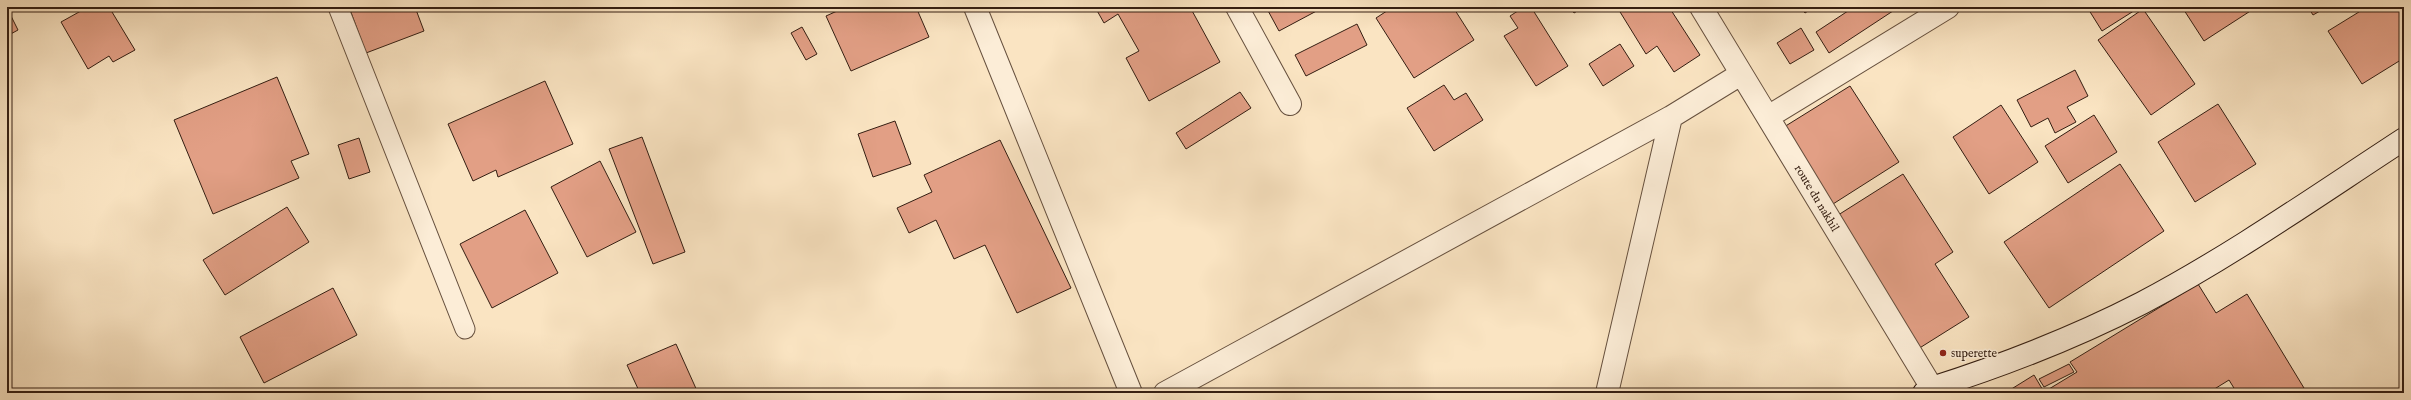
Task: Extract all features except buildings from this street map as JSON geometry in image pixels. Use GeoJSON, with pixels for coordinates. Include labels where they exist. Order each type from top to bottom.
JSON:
{"type":"FeatureCollection","features":[{"type":"Feature","properties":{"kind":"street"},"geometry":{"type":"LineString","coordinates":[[975,7],[1131,393]]}},
{"type":"Feature","properties":{"kind":"street"},"geometry":{"type":"LineString","coordinates":[[1237,7],[1290,104]]}},
{"type":"Feature","properties":{"kind":"street","name":"route du nakhil"},"geometry":{"type":"LineString","coordinates":[[1701,7],[1768,117],[1928,391]]}},
{"type":"Feature","properties":{"kind":"street"},"geometry":{"type":"LineString","coordinates":[[1768,117],[1948,7]]}},
{"type":"Feature","properties":{"kind":"street"},"geometry":{"type":"LineString","coordinates":[[1165,393],[1671,117],[1741,74]]}},
{"type":"Feature","properties":{"kind":"street"},"geometry":{"type":"LineString","coordinates":[[1606,393],[1671,117]]}},
{"type":"Feature","properties":{"kind":"street"},"geometry":{"type":"LineString","coordinates":[[1928,391],[2007,364],[2142,303],[2210,264],[2404,139]]}},
{"type":"Feature","properties":{"kind":"lane"},"geometry":{"type":"LineString","coordinates":[[338,7],[465,329]]}},
{"type":"Feature","properties":{"kind":"place","name":"superette"},"geometry":{"type":"Point","coordinates":[1943,353]}}]}
